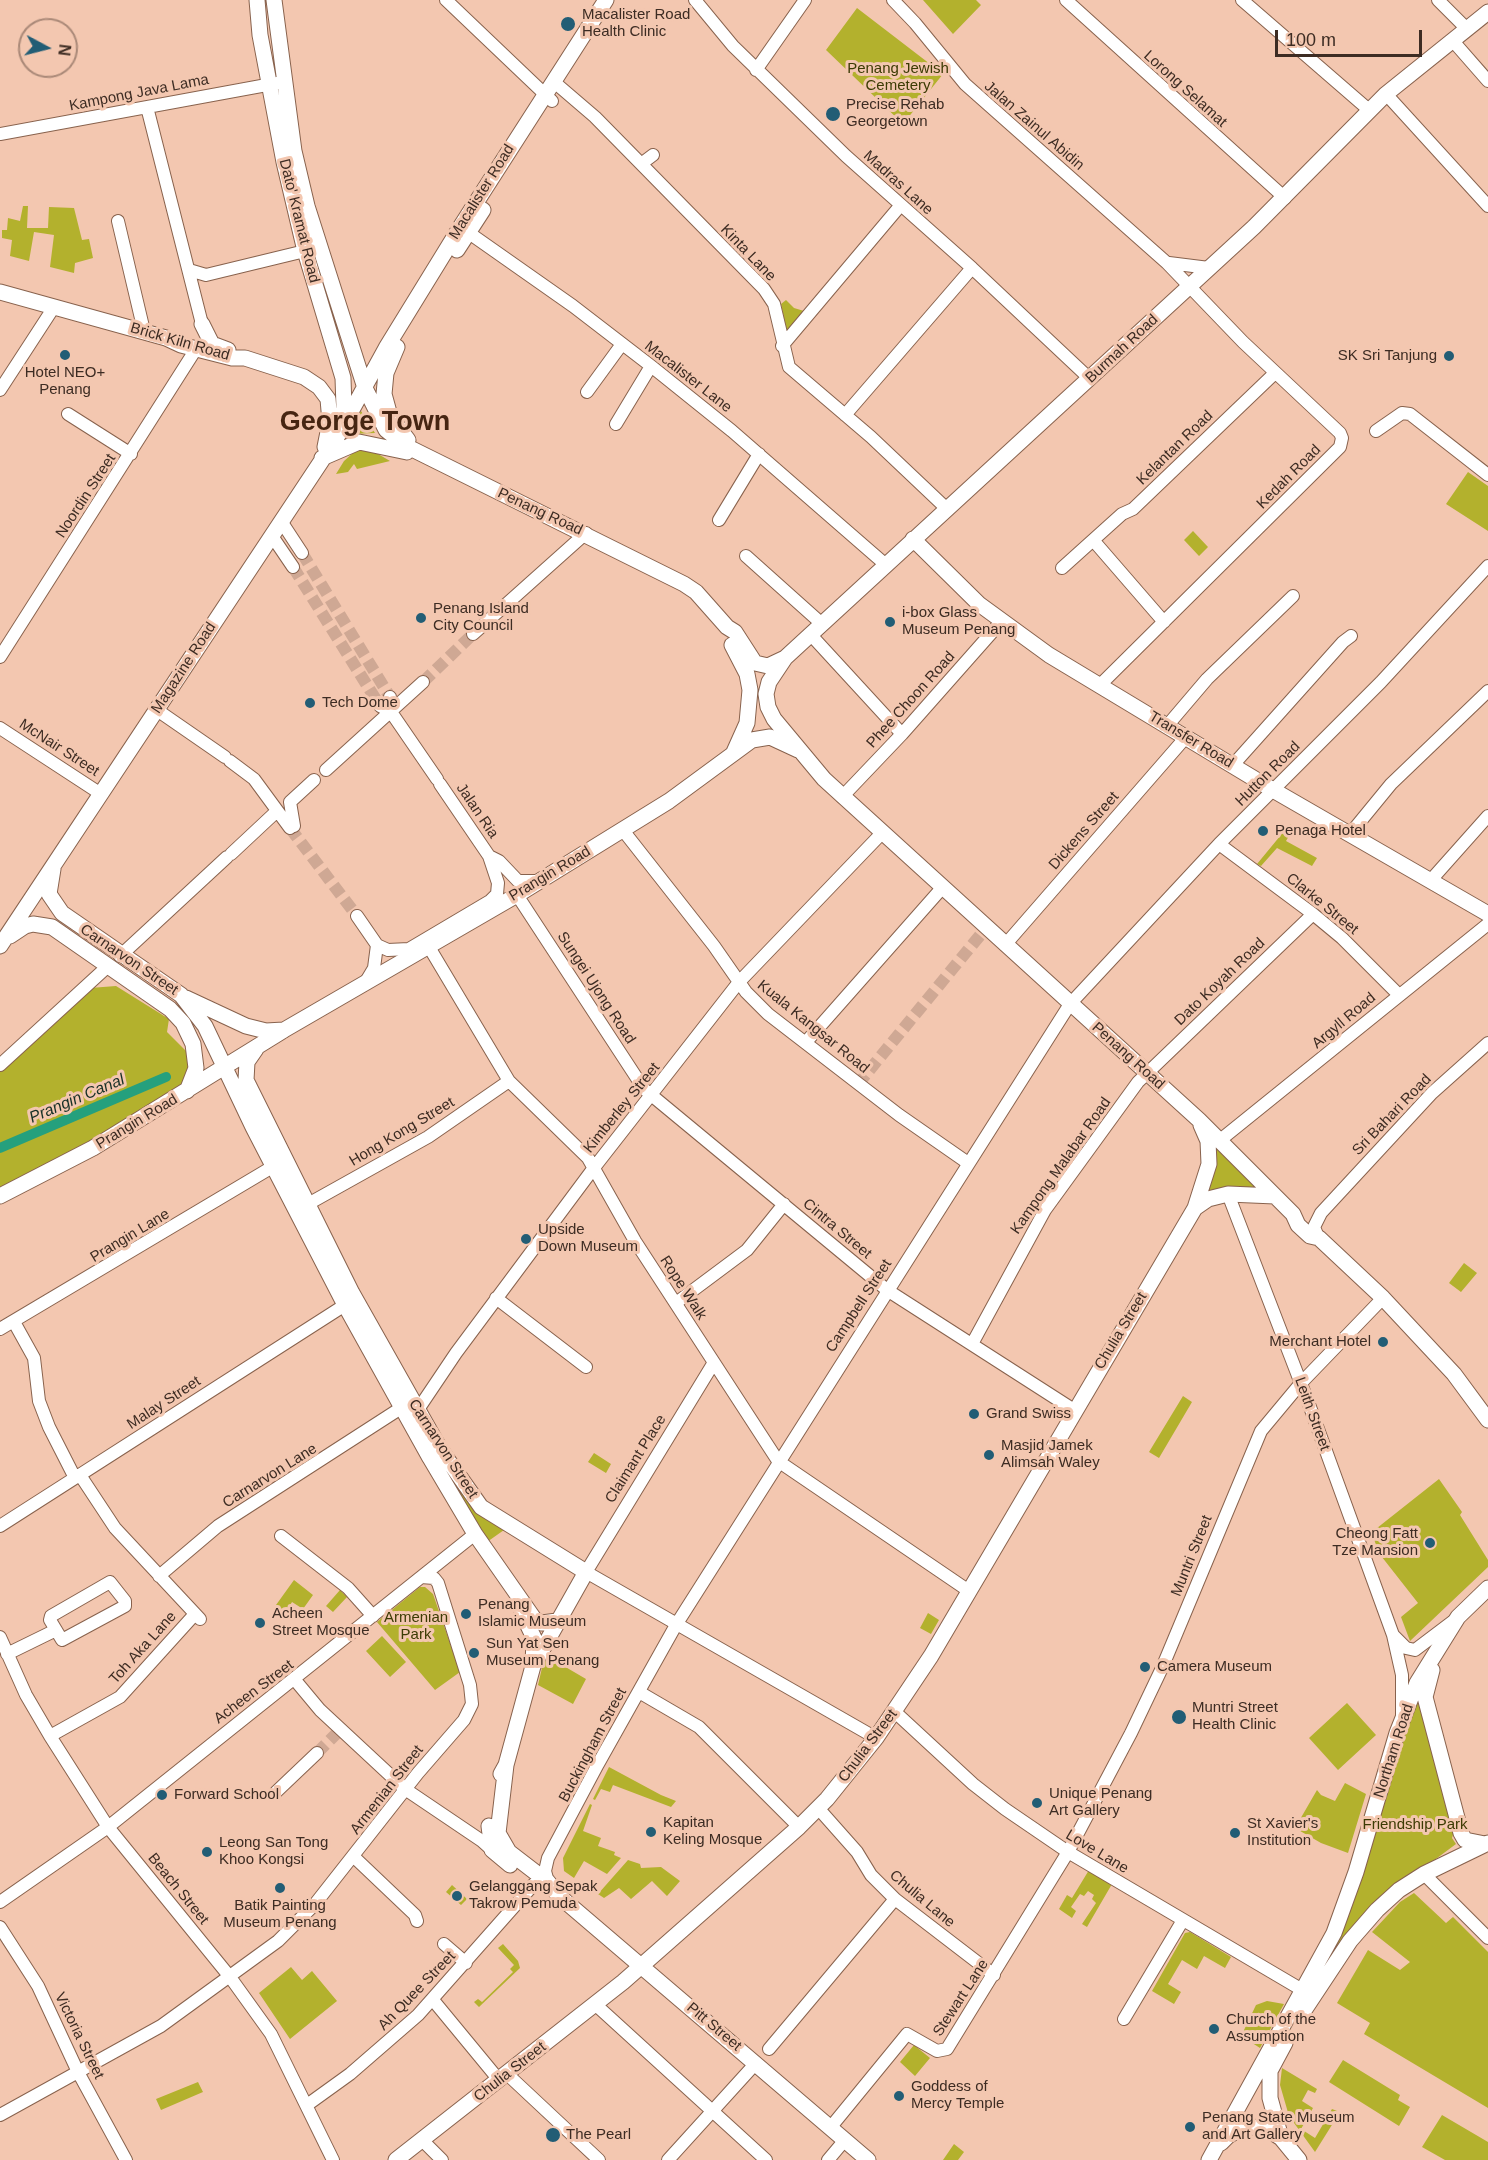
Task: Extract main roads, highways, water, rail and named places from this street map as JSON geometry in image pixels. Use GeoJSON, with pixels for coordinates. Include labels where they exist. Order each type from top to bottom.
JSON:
{"type":"FeatureCollection","features":[{"type":"Feature","properties":{"kind":"main road","name":"Dato' Kramat Road"},"geometry":{"type":"LineString","coordinates":[[257,0],[307,206],[365,388]]}},
{"type":"Feature","properties":{"kind":"main road","name":"Dato' Kramat Road"},"geometry":{"type":"LineString","coordinates":[[274,0],[276,83],[305,251],[343,378],[344,408],[336,439]]}},
{"type":"Feature","properties":{"kind":"main road","name":"Macalister Road"},"geometry":{"type":"LineString","coordinates":[[365,388],[552,91],[606,0]]}},
{"type":"Feature","properties":{"kind":"main road","name":"Macalister Road"},"geometry":{"type":"LineString","coordinates":[[552,91],[617,0]]}},
{"type":"Feature","properties":{"kind":"main road","name":"Burmah Road"},"geometry":{"type":"LineString","coordinates":[[766,694],[769,682],[785,658],[1285,198],[1386,94],[1488,12]]}},
{"type":"Feature","properties":{"kind":"main road","name":"Macalister Road"},"geometry":{"type":"LineString","coordinates":[[417,451],[390,416],[384,394],[384,381],[395,349],[465,229]]}},
{"type":"Feature","properties":{"kind":"main road","name":"Brick Kiln Road"},"geometry":{"type":"LineString","coordinates":[[0,292],[144,331],[196,349],[232,358],[245,358],[301,375],[324,393],[329,404],[330,422],[322,458]]}},
{"type":"Feature","properties":{"kind":"main road"},"geometry":{"type":"LineString","coordinates":[[166,338],[190,339],[202,324],[212,344],[245,358]]}},
{"type":"Feature","properties":{"kind":"main road","name":"Magazine Road"},"geometry":{"type":"LineString","coordinates":[[1,944],[336,439],[365,388]]}},
{"type":"Feature","properties":{"kind":"main road","name":"Penang Road"},"geometry":{"type":"LineString","coordinates":[[365,388],[386,430],[394,438],[684,584],[704,600],[727,627],[735,632],[759,665],[768,666],[785,658]]}},
{"type":"Feature","properties":{"kind":"main road"},"geometry":{"type":"LineString","coordinates":[[322,458],[359,442],[405,452],[417,451]]}},
{"type":"Feature","properties":{"kind":"main road","name":"Transfer Road"},"geometry":{"type":"LineString","coordinates":[[914,539],[965,592],[1001,622],[1099,686],[1488,914]]}},
{"type":"Feature","properties":{"kind":"main road","name":"Penang Road"},"geometry":{"type":"LineString","coordinates":[[727,627],[728,637],[747,674],[750,690],[747,723],[731,757]]}},
{"type":"Feature","properties":{"kind":"main road","name":"Penang Road"},"geometry":{"type":"LineString","coordinates":[[766,694],[770,713],[842,797],[1199,1120],[1293,1214],[1298,1224],[1310,1236],[1318,1237],[1383,1298],[1454,1374],[1488,1420]]}},
{"type":"Feature","properties":{"kind":"main road","name":"Prangin Road"},"geometry":{"type":"LineString","coordinates":[[0,1196],[93,1148],[226,1068],[284,1030],[518,895],[731,757],[757,737],[770,737],[800,750]]}},
{"type":"Feature","properties":{"kind":"main road","name":"Carnarvon Street"},"geometry":{"type":"LineString","coordinates":[[53,868],[49,894],[56,907],[120,956],[181,995],[206,1026],[345,1305],[409,1413],[475,1534],[535,1620],[542,1623],[557,1621],[586,1572],[481,1507],[409,1413],[246,1080],[247,1062],[257,1047]]}},
{"type":"Feature","properties":{"kind":"main road","name":"Carnarvon Street"},"geometry":{"type":"LineString","coordinates":[[1,944],[25,926],[45,924],[170,1009],[183,1023],[193,1044],[196,1068],[187,1092]]}},
{"type":"Feature","properties":{"kind":"main road"},"geometry":{"type":"LineString","coordinates":[[181,995],[245,1026],[266,1031],[284,1030]]}},
{"type":"Feature","properties":{"kind":"main road","name":"Chulia Street"},"geometry":{"type":"LineString","coordinates":[[396,2160],[596,2005],[800,1827],[876,1738],[895,1712],[969,1591],[1195,1208],[1209,1164],[1208,1141],[1199,1120]]}},
{"type":"Feature","properties":{"kind":"main road"},"geometry":{"type":"LineString","coordinates":[[1195,1208],[1208,1199],[1228,1194],[1275,1196]]}},
{"type":"Feature","properties":{"kind":"main road","name":"Northam Road"},"geometry":{"type":"LineString","coordinates":[[1211,2156],[1238,2103],[1304,1991],[1334,1933],[1356,1872],[1402,1719],[1417,1683],[1458,1617],[1488,1588]]}},
{"type":"Feature","properties":{"kind":"main road","name":"Carnarvon Street"},"geometry":{"type":"LineString","coordinates":[[512,1589],[513,1598],[532,1630],[533,1666]]}},
{"type":"Feature","properties":{"kind":"main road"},"geometry":{"type":"LineString","coordinates":[[506,1765],[533,1666],[557,1621]]}},
{"type":"Feature","properties":{"kind":"main road"},"geometry":{"type":"LineString","coordinates":[[1438,1651],[1425,1697],[1440,1761],[1462,1838],[1469,1842],[1487,1843]]}},
{"type":"Feature","properties":{"kind":"main road","name":"Pitt Street"},"geometry":{"type":"LineString","coordinates":[[506,1765],[500,1775],[491,1817],[489,1833],[492,1850],[541,1883]]}},
{"type":"Feature","properties":{"kind":"main road","name":"Pitt Street"},"geometry":{"type":"LineString","coordinates":[[506,1765],[498,1833],[509,1852],[541,1883],[544,1892],[559,1896],[868,2160]]}},
{"type":"Feature","properties":{"kind":"main road"},"geometry":{"type":"LineString","coordinates":[[1281,2138],[1269,2089],[1270,2071],[1320,1984],[1362,1926],[1399,1890],[1424,1874],[1487,1843]]}},
{"type":"Feature","properties":{"kind":"main road"},"geometry":{"type":"LineString","coordinates":[[1211,2156],[1228,2136],[1245,2126],[1267,2129],[1281,2138],[1299,2160]]}},
{"type":"Feature","properties":{"kind":"waterway","name":"Prangin Canal"},"geometry":{"type":"LineString","coordinates":[[0,1148],[166,1077]]}},
{"type":"Feature","properties":{"kind":"tunnel"},"geometry":{"type":"LineString","coordinates":[[302,553],[390,697]]}},
{"type":"Feature","properties":{"kind":"tunnel"},"geometry":{"type":"LineString","coordinates":[[293,567],[380,706]]}},
{"type":"Feature","properties":{"kind":"tunnel"},"geometry":{"type":"LineString","coordinates":[[423,682],[473,634]]}},
{"type":"Feature","properties":{"kind":"tunnel"},"geometry":{"type":"LineString","coordinates":[[290,828],[357,916]]}},
{"type":"Feature","properties":{"kind":"tunnel"},"geometry":{"type":"LineString","coordinates":[[858,1084],[986,928]]}},
{"type":"Feature","properties":{"kind":"tunnel"},"geometry":{"type":"LineString","coordinates":[[317,1753],[336,1734]]}},
{"type":"Feature","properties":{"kind":"place","name":"Macalister Road Health Clinic"},"geometry":{"type":"Point","coordinates":[568,24]}},
{"type":"Feature","properties":{"kind":"place","name":"Precise Rehab Georgetown"},"geometry":{"type":"Point","coordinates":[833,114]}},
{"type":"Feature","properties":{"kind":"place","name":"Hotel NEO+ Penang"},"geometry":{"type":"Point","coordinates":[65,355]}},
{"type":"Feature","properties":{"kind":"place","name":"SK Sri Tanjung"},"geometry":{"type":"Point","coordinates":[1449,356]}},
{"type":"Feature","properties":{"kind":"place","name":"Penang Island City Council"},"geometry":{"type":"Point","coordinates":[421,618]}},
{"type":"Feature","properties":{"kind":"place","name":"i-box Glass Museum Penang"},"geometry":{"type":"Point","coordinates":[890,622]}},
{"type":"Feature","properties":{"kind":"place","name":"Tech Dome"},"geometry":{"type":"Point","coordinates":[310,703]}},
{"type":"Feature","properties":{"kind":"place","name":"Penaga Hotel"},"geometry":{"type":"Point","coordinates":[1263,831]}},
{"type":"Feature","properties":{"kind":"place","name":"Upside Down Museum"},"geometry":{"type":"Point","coordinates":[526,1239]}},
{"type":"Feature","properties":{"kind":"place","name":"Merchant Hotel"},"geometry":{"type":"Point","coordinates":[1383,1342]}},
{"type":"Feature","properties":{"kind":"place","name":"Grand Swiss"},"geometry":{"type":"Point","coordinates":[974,1414]}},
{"type":"Feature","properties":{"kind":"place","name":"Masjid Jamek Alimsah Waley"},"geometry":{"type":"Point","coordinates":[989,1455]}},
{"type":"Feature","properties":{"kind":"place","name":"Cheong Fatt Tze Mansion"},"geometry":{"type":"Point","coordinates":[1430,1543]}},
{"type":"Feature","properties":{"kind":"place","name":"Penang Islamic Museum"},"geometry":{"type":"Point","coordinates":[466,1614]}},
{"type":"Feature","properties":{"kind":"place","name":"Acheen Street Mosque"},"geometry":{"type":"Point","coordinates":[260,1623]}},
{"type":"Feature","properties":{"kind":"place","name":"Sun Yat Sen Museum Penang"},"geometry":{"type":"Point","coordinates":[474,1653]}},
{"type":"Feature","properties":{"kind":"place","name":"Camera Museum"},"geometry":{"type":"Point","coordinates":[1145,1667]}},
{"type":"Feature","properties":{"kind":"place","name":"Muntri Street Health Clinic"},"geometry":{"type":"Point","coordinates":[1179,1717]}},
{"type":"Feature","properties":{"kind":"place","name":"Forward School"},"geometry":{"type":"Point","coordinates":[162,1795]}},
{"type":"Feature","properties":{"kind":"place","name":"Unique Penang Art Gallery"},"geometry":{"type":"Point","coordinates":[1037,1803]}},
{"type":"Feature","properties":{"kind":"place","name":"Kapitan Keling Mosque"},"geometry":{"type":"Point","coordinates":[651,1832]}},
{"type":"Feature","properties":{"kind":"place","name":"St Xavier's Institution"},"geometry":{"type":"Point","coordinates":[1235,1833]}},
{"type":"Feature","properties":{"kind":"place","name":"Leong San Tong Khoo Kongsi"},"geometry":{"type":"Point","coordinates":[207,1852]}},
{"type":"Feature","properties":{"kind":"place","name":"Batik Painting Museum Penang"},"geometry":{"type":"Point","coordinates":[280,1888]}},
{"type":"Feature","properties":{"kind":"place","name":"Gelanggang Sepak Takrow Pemuda"},"geometry":{"type":"Point","coordinates":[457,1896]}},
{"type":"Feature","properties":{"kind":"place","name":"Church of the Assumption"},"geometry":{"type":"Point","coordinates":[1214,2029]}},
{"type":"Feature","properties":{"kind":"place","name":"Goddess of Mercy Temple"},"geometry":{"type":"Point","coordinates":[899,2096]}},
{"type":"Feature","properties":{"kind":"place","name":"Penang State Museum and Art Gallery"},"geometry":{"type":"Point","coordinates":[1190,2127]}},
{"type":"Feature","properties":{"kind":"place","name":"The Pearl"},"geometry":{"type":"Point","coordinates":[553,2135]}},
{"type":"Feature","properties":{"kind":"district","name":"George Town"},"geometry":{"type":"Point","coordinates":[365,423]}},
{"type":"Feature","properties":{"kind":"park label","name":"Penang Jewish Cemetery"},"geometry":{"type":"Point","coordinates":[898,78]}},
{"type":"Feature","properties":{"kind":"park label","name":"Armenian Park"},"geometry":{"type":"Point","coordinates":[416,1626]}},
{"type":"Feature","properties":{"kind":"park label","name":"Friendship Park"},"geometry":{"type":"Point","coordinates":[1415,1825]}}]}
